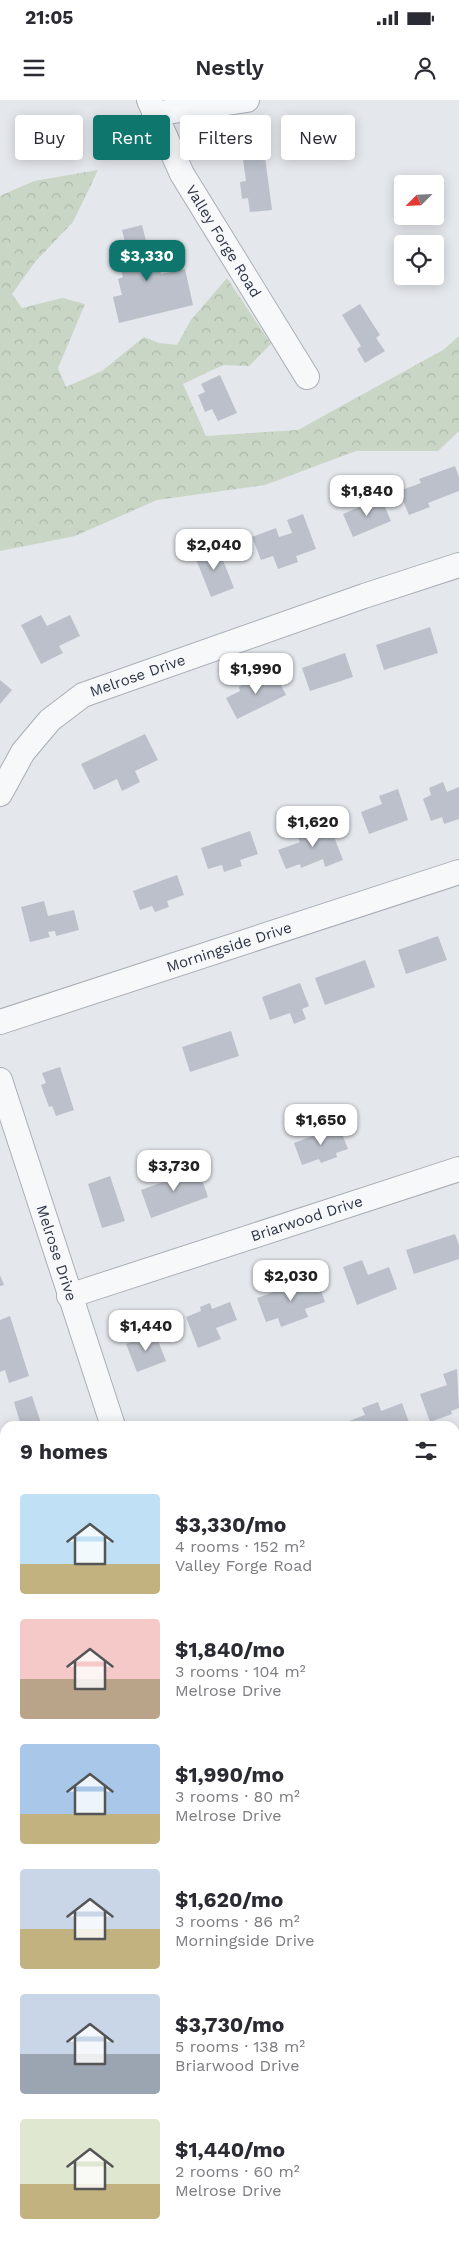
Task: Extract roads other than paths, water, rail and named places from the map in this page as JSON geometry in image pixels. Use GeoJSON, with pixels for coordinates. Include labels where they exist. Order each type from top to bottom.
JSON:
{"type":"FeatureCollection","features":[{"type":"Feature","properties":{"kind":"street"},"geometry":{"type":"LineString","coordinates":[[151,107],[247,100]]}},
{"type":"Feature","properties":{"kind":"street","name":"Valley Forge Road"},"geometry":{"type":"LineString","coordinates":[[151,107],[182,174],[307,377]]}},
{"type":"Feature","properties":{"kind":"street","name":"Melrose Drive"},"geometry":{"type":"LineString","coordinates":[[0,794],[23,752],[50,720],[83,695],[364,596],[459,565]]}},
{"type":"Feature","properties":{"kind":"street","name":"Morningside Drive"},"geometry":{"type":"LineString","coordinates":[[0,1022],[459,872]]}},
{"type":"Feature","properties":{"kind":"street","name":"Melrose Drive"},"geometry":{"type":"LineString","coordinates":[[0,1080],[111,1421]]}},
{"type":"Feature","properties":{"kind":"street","name":"Briarwood Drive"},"geometry":{"type":"LineString","coordinates":[[69,1296],[459,1169]]}}]}
